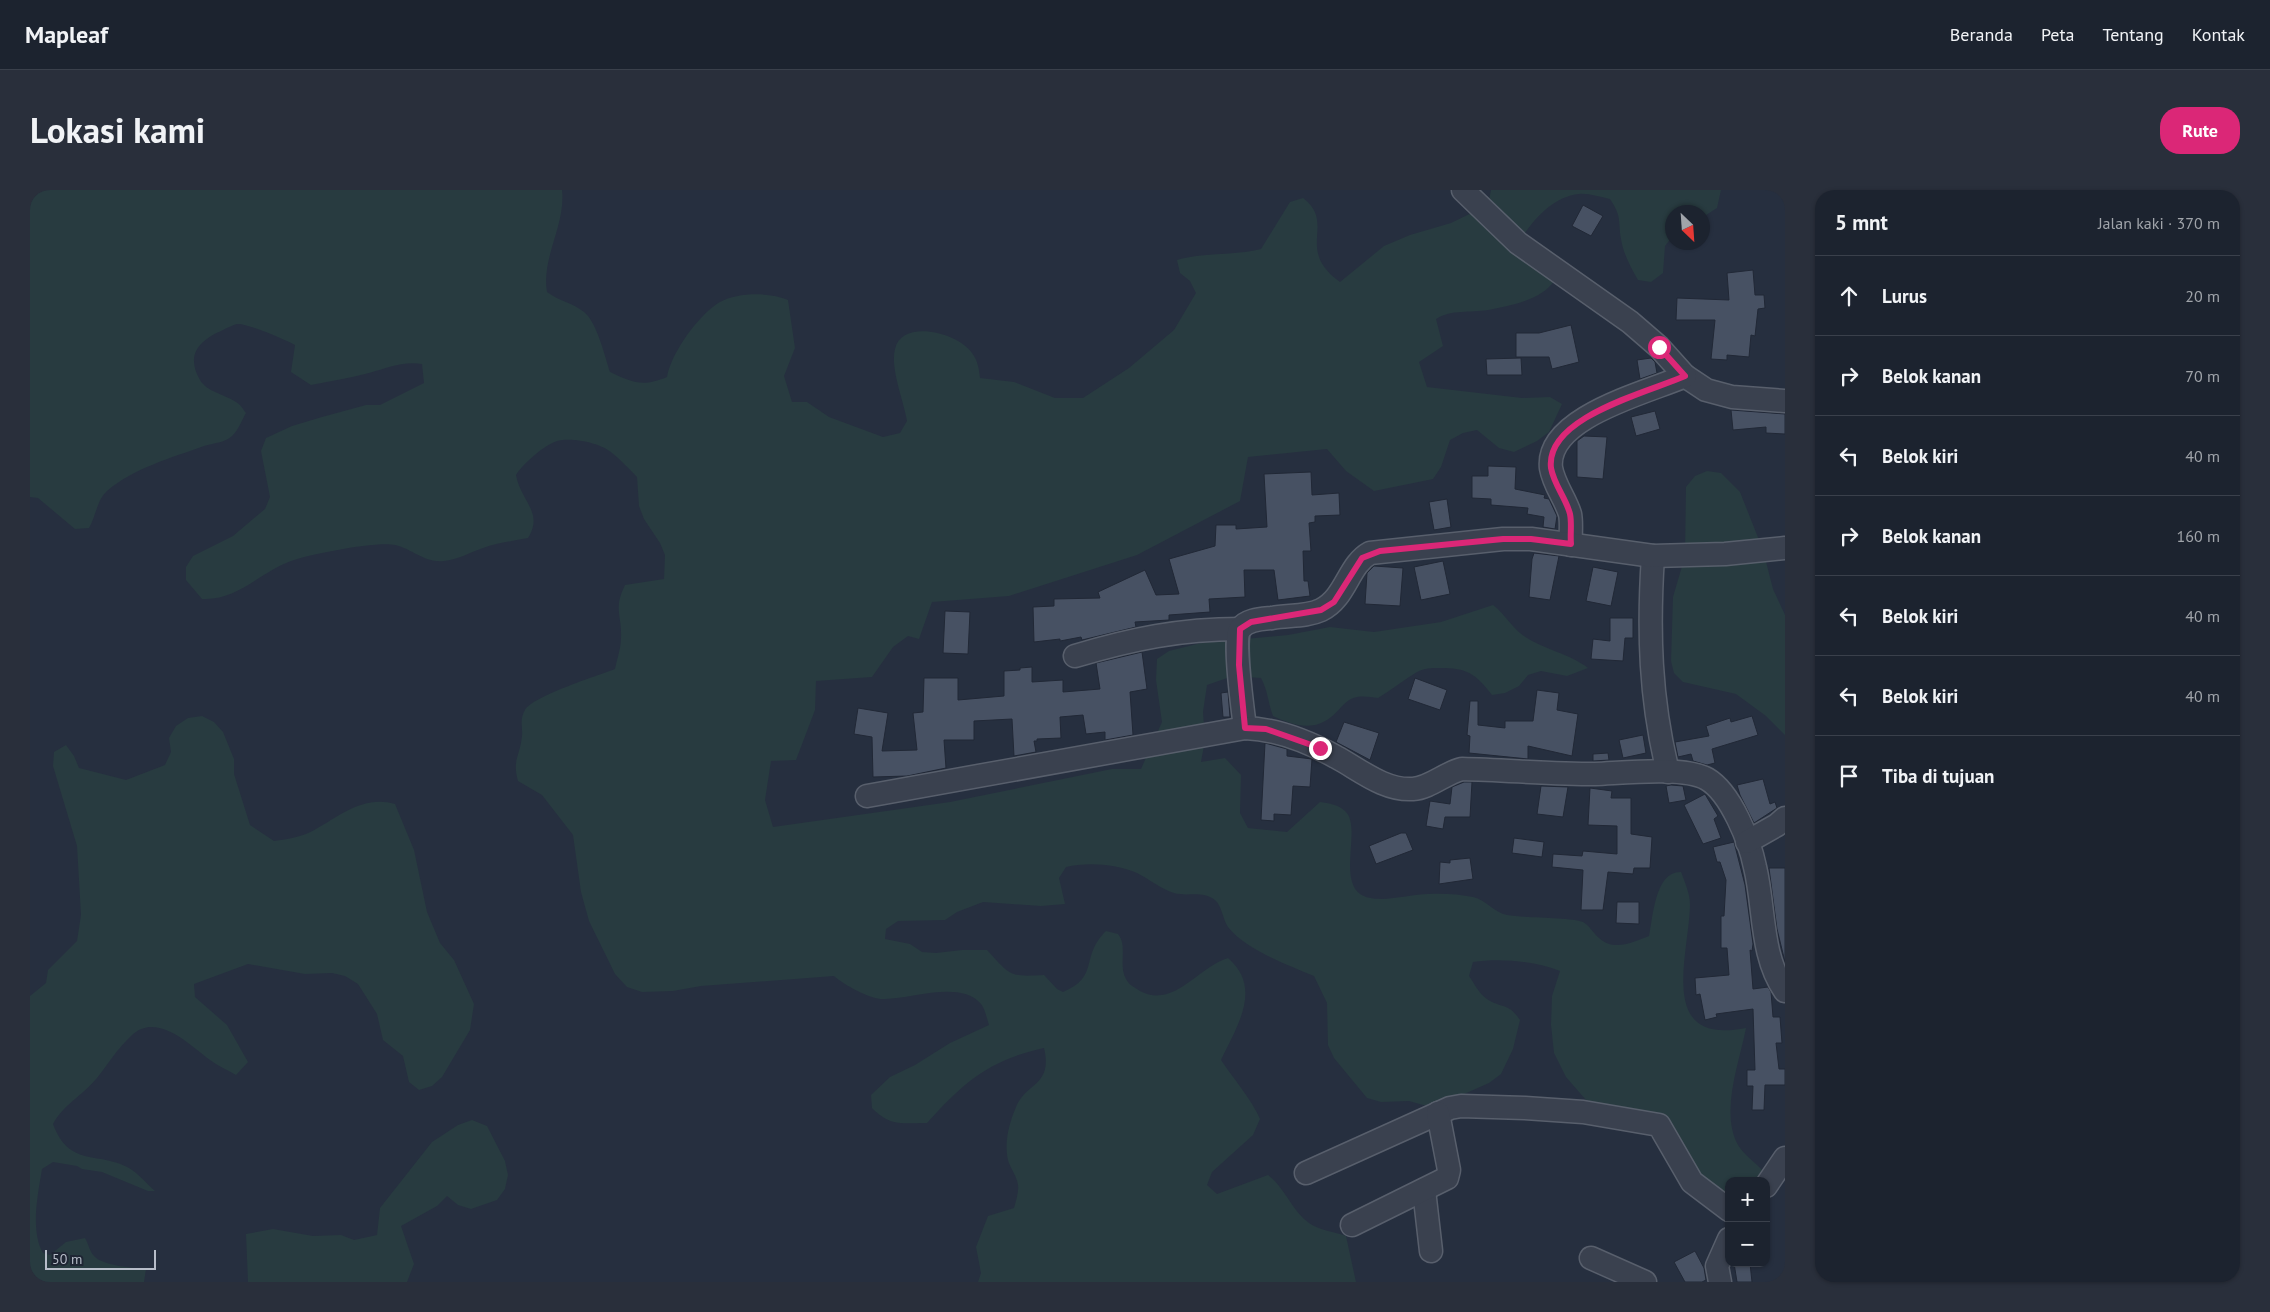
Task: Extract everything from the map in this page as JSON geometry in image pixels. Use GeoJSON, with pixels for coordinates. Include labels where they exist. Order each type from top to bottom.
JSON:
{"type":"FeatureCollection","features":[{"type":"Feature","properties":{"kind":"street"},"geometry":{"type":"LineString","coordinates":[[1463,190],[1518,243],[1630,322],[1659,347],[1685,376],[1706,390],[1785,401]]}},
{"type":"Feature","properties":{"kind":"street"},"geometry":{"type":"LineString","coordinates":[[1571,544],[1570,515],[1559,492],[1551,466],[1553,451],[1560,437],[1580,421],[1641,392],[1685,376]]}},
{"type":"Feature","properties":{"kind":"street"},"geometry":{"type":"LineString","coordinates":[[1076,656],[1163,634],[1198,629],[1240,629],[1251,622],[1321,610],[1334,602],[1362,558],[1380,551],[1503,539],[1531,539],[1653,556],[1725,554],[1785,548]]}},
{"type":"Feature","properties":{"kind":"street"},"geometry":{"type":"LineString","coordinates":[[1653,556],[1650,600],[1652,689],[1657,728],[1668,772]]}},
{"type":"Feature","properties":{"kind":"street"},"geometry":{"type":"LineString","coordinates":[[1240,629],[1239,665],[1245,728]]}},
{"type":"Feature","properties":{"kind":"street"},"geometry":{"type":"LineString","coordinates":[[867,796],[1245,728],[1266,729],[1320,748],[1387,785],[1400,789],[1424,787],[1444,775],[1462,769],[1595,774],[1668,772],[1698,775],[1713,784],[1725,798],[1748,842],[1756,868],[1771,962],[1777,980],[1785,991]]}},
{"type":"Feature","properties":{"kind":"street"},"geometry":{"type":"LineString","coordinates":[[1748,842],[1777,825],[1785,818]]}},
{"type":"Feature","properties":{"kind":"street"},"geometry":{"type":"LineString","coordinates":[[1306,1173],[1438,1113],[1461,1106],[1583,1112],[1652,1123],[1663,1129],[1692,1182],[1725,1207]]}},
{"type":"Feature","properties":{"kind":"street"},"geometry":{"type":"LineString","coordinates":[[1352,1225],[1444,1180],[1449,1174],[1438,1113]]}},
{"type":"Feature","properties":{"kind":"street"},"geometry":{"type":"LineString","coordinates":[[1770,1180],[1785,1158]]}},
{"type":"Feature","properties":{"kind":"street"},"geometry":{"type":"LineString","coordinates":[[1424,1190],[1431,1251]]}},
{"type":"Feature","properties":{"kind":"street"},"geometry":{"type":"LineString","coordinates":[[1720,1282],[1718,1266],[1725,1249]]}},
{"type":"Feature","properties":{"kind":"street"},"geometry":{"type":"LineString","coordinates":[[1591,1258],[1645,1282]]}},
{"type":"Feature","properties":{"kind":"green space"},"geometry":{"type":"Polygon","coordinates":[[[30,190],[562,190],[560,216],[547,267],[547,292],[580,309],[589,317],[600,340],[610,372],[625,379],[644,383],[667,377],[674,357],[687,335],[703,315],[720,302],[736,296],[754,294],[781,297],[788,300],[795,348],[784,376],[792,402],[807,402],[829,417],[883,437],[900,433],[907,421],[894,366],[894,357],[895,349],[900,339],[908,334],[919,331],[931,332],[944,335],[965,346],[974,356],[980,378],[1014,382],[1055,398],[1083,398],[1129,368],[1174,330],[1196,293],[1190,281],[1180,273],[1177,260],[1261,249],[1290,202],[1303,198],[1317,217],[1317,248],[1320,259],[1327,270],[1340,282],[1384,246],[1410,235],[1451,223],[1488,205],[1491,190],[1721,190],[1717,208],[1710,212],[1710,205],[1665,205],[1663,273],[1651,282],[1638,280],[1625,255],[1618,215],[1610,199],[1583,194],[1568,196],[1549,207],[1532,223],[1514,251],[1554,281],[1549,288],[1542,293],[1515,304],[1488,310],[1448,314],[1436,319],[1443,346],[1419,362],[1427,387],[1522,398],[1550,397],[1562,404],[1549,432],[1537,441],[1514,452],[1499,448],[1477,430],[1463,433],[1450,440],[1441,467],[1433,479],[1374,491],[1346,471],[1327,449],[1248,457],[1240,501],[1137,555],[1009,596],[932,602],[919,639],[908,636],[893,647],[872,677],[816,681],[815,710],[796,760],[771,761],[765,800],[773,827],[950,802],[1112,769],[1141,769],[1162,722],[1156,680],[1157,659],[1169,651],[1201,643],[1288,635],[1330,627],[1374,632],[1441,622],[1493,605],[1524,636],[1588,668],[1567,676],[1541,671],[1528,675],[1519,686],[1505,693],[1492,695],[1470,673],[1449,668],[1425,669],[1417,672],[1378,698],[1361,697],[1351,699],[1324,722],[1310,726],[1302,726],[1273,716],[1261,678],[1233,676],[1207,685],[1203,712],[1205,740],[1201,762],[1225,758],[1241,775],[1240,813],[1248,828],[1287,832],[1320,802],[1343,809],[1350,818],[1350,864],[1354,886],[1360,894],[1375,899],[1421,894],[1468,896],[1478,899],[1498,912],[1507,915],[1577,920],[1587,925],[1605,942],[1617,945],[1630,943],[1649,936],[1654,907],[1661,887],[1672,874],[1681,872],[1690,901],[1684,971],[1684,992],[1688,1010],[1699,1024],[1718,1030],[1746,1028],[1733,1088],[1731,1118],[1733,1132],[1738,1145],[1762,1170],[1758,1177],[1725,1177],[1725,1201],[1712,1195],[1667,1122],[1586,1100],[1566,1077],[1554,1053],[1551,1025],[1552,996],[1560,971],[1517,961],[1494,960],[1473,962],[1469,976],[1479,991],[1492,1002],[1508,1008],[1520,1020],[1513,1049],[1501,1074],[1489,1083],[1437,1106],[1409,1101],[1381,1102],[1367,1098],[1334,1058],[1328,1045],[1327,1003],[1314,976],[1280,962],[1245,943],[1228,927],[1219,906],[1210,897],[1200,894],[1174,893],[1129,870],[1102,865],[1074,865],[1066,867],[1059,878],[1065,904],[1041,906],[983,902],[957,912],[945,920],[898,921],[886,929],[885,939],[910,944],[922,952],[987,950],[1011,973],[1024,976],[1044,975],[1057,989],[1063,992],[1082,980],[1098,940],[1106,931],[1118,934],[1121,939],[1123,968],[1127,981],[1140,991],[1152,995],[1164,995],[1175,991],[1206,969],[1228,958],[1238,970],[1244,982],[1245,994],[1244,1008],[1221,1060],[1260,1119],[1253,1135],[1212,1172],[1207,1185],[1217,1194],[1268,1175],[1309,1223],[1346,1236],[1356,1282],[978,1282],[981,1273],[976,1247],[988,1216],[1014,1208],[1015,1205],[1018,1185],[1008,1160],[1009,1126],[1020,1099],[1042,1077],[1046,1060],[1044,1048],[1008,1059],[993,1066],[966,1084],[927,1123],[897,1123],[885,1118],[872,1108],[871,1095],[890,1077],[915,1065],[950,1043],[989,1025],[981,1004],[972,997],[961,993],[949,992],[879,999],[844,984],[834,976],[701,986],[673,991],[642,992],[627,987],[615,974],[589,921],[581,892],[573,835],[542,795],[518,781],[516,763],[522,736],[522,717],[525,710],[530,705],[552,693],[615,669],[621,642],[619,600],[625,585],[664,579],[665,555],[660,543],[644,519],[639,506],[637,477],[607,449],[578,440],[557,441],[534,455],[516,475],[522,493],[533,514],[534,521],[528,538],[494,545],[459,558],[444,561],[430,560],[395,545],[360,546],[294,560],[227,595],[202,599],[186,580],[186,567],[193,556],[233,536],[265,509],[270,497],[261,451],[266,438],[292,426],[322,417],[366,405],[380,405],[424,383],[422,364],[415,363],[401,364],[362,375],[311,385],[291,372],[295,345],[249,326],[237,324],[215,334],[202,343],[197,349],[194,363],[203,384],[237,403],[246,413],[232,436],[226,440],[166,459],[118,483],[104,495],[89,528],[75,529],[38,498],[30,497],[30,190]]]}},
{"type":"Feature","properties":{"kind":"green space"},"geometry":{"type":"Polygon","coordinates":[[[1707,471],[1721,473],[1740,492],[1763,550],[1773,589],[1785,615],[1785,735],[1766,716],[1736,694],[1683,682],[1674,673],[1671,661],[1673,597],[1685,556],[1686,487],[1695,476],[1707,471]]]}},
{"type":"Feature","properties":{"kind":"green space"},"geometry":{"type":"Polygon","coordinates":[[[202,716],[214,722],[223,732],[234,759],[234,774],[250,825],[274,841],[306,834],[363,804],[384,802],[395,804],[414,850],[427,912],[440,943],[454,960],[474,1004],[470,1030],[442,1077],[432,1086],[419,1090],[409,1082],[403,1056],[383,1040],[377,1014],[358,984],[345,976],[332,973],[305,974],[248,964],[194,984],[195,997],[227,1025],[248,1062],[236,1075],[213,1062],[172,1033],[161,1028],[141,1029],[126,1041],[97,1078],[62,1111],[53,1124],[67,1147],[76,1153],[118,1163],[129,1168],[155,1191],[148,1191],[102,1172],[82,1169],[77,1166],[53,1162],[42,1169],[37,1200],[36,1223],[39,1244],[43,1253],[50,1255],[66,1242],[85,1238],[93,1254],[98,1259],[119,1266],[146,1269],[144,1282],[30,1282],[30,996],[46,983],[48,970],[77,941],[81,915],[77,846],[53,766],[54,752],[66,745],[74,756],[79,768],[126,780],[165,765],[171,752],[169,738],[176,726],[188,718],[202,716]]]}},
{"type":"Feature","properties":{"kind":"green space"},"geometry":{"type":"Polygon","coordinates":[[[472,1120],[487,1126],[505,1161],[508,1175],[505,1189],[497,1200],[471,1209],[458,1205],[447,1196],[437,1206],[401,1226],[414,1264],[407,1282],[248,1282],[246,1234],[273,1229],[313,1236],[341,1235],[354,1240],[377,1235],[380,1208],[432,1142],[458,1125],[472,1120]]]}},
{"type":"Feature","properties":{"kind":"building"},"geometry":{"type":"Polygon","coordinates":[[[1583,205],[1603,216],[1591,236],[1572,226],[1583,205]]]}},
{"type":"Feature","properties":{"kind":"building"},"geometry":{"type":"Polygon","coordinates":[[[1753,270],[1755,295],[1764,295],[1765,308],[1758,309],[1755,336],[1751,335],[1749,357],[1727,355],[1727,360],[1711,359],[1715,320],[1676,320],[1677,298],[1729,300],[1727,273],[1753,270]]]}},
{"type":"Feature","properties":{"kind":"building"},"geometry":{"type":"Polygon","coordinates":[[[1571,325],[1579,362],[1552,369],[1549,357],[1516,357],[1516,333],[1539,333],[1571,325]]]}},
{"type":"Feature","properties":{"kind":"building"},"geometry":{"type":"Polygon","coordinates":[[[1521,358],[1522,375],[1487,375],[1486,359],[1521,358]]]}},
{"type":"Feature","properties":{"kind":"building"},"geometry":{"type":"Polygon","coordinates":[[[1651,358],[1655,362],[1657,373],[1640,379],[1637,360],[1651,358]]]}},
{"type":"Feature","properties":{"kind":"building"},"geometry":{"type":"Polygon","coordinates":[[[1731,410],[1785,414],[1785,434],[1766,433],[1766,427],[1733,430],[1731,410]]]}},
{"type":"Feature","properties":{"kind":"building"},"geometry":{"type":"Polygon","coordinates":[[[1655,411],[1660,429],[1636,436],[1631,417],[1655,411]]]}},
{"type":"Feature","properties":{"kind":"building"},"geometry":{"type":"Polygon","coordinates":[[[1584,436],[1607,437],[1603,479],[1577,477],[1577,441],[1584,436]]]}},
{"type":"Feature","properties":{"kind":"building"},"geometry":{"type":"Polygon","coordinates":[[[1488,466],[1516,467],[1515,489],[1545,495],[1544,498],[1549,499],[1557,516],[1555,529],[1543,527],[1544,517],[1527,514],[1528,508],[1491,505],[1491,499],[1472,498],[1472,476],[1488,476],[1488,466]]]}},
{"type":"Feature","properties":{"kind":"building"},"geometry":{"type":"Polygon","coordinates":[[[1311,472],[1312,495],[1339,493],[1340,515],[1315,516],[1315,522],[1309,523],[1311,551],[1303,551],[1304,581],[1308,581],[1310,596],[1278,600],[1274,570],[1244,570],[1245,597],[1209,599],[1210,612],[1169,615],[1169,620],[1135,622],[1136,627],[1082,640],[1081,637],[1060,641],[1060,639],[1034,642],[1033,607],[1054,606],[1054,599],[1100,598],[1098,592],[1145,570],[1156,595],[1179,594],[1169,559],[1215,546],[1216,525],[1236,525],[1236,529],[1267,527],[1264,474],[1311,472]]]}},
{"type":"Feature","properties":{"kind":"building"},"geometry":{"type":"Polygon","coordinates":[[[1447,499],[1451,527],[1434,530],[1429,502],[1447,499]]]}},
{"type":"Feature","properties":{"kind":"building"},"geometry":{"type":"Polygon","coordinates":[[[1534,553],[1559,556],[1550,600],[1529,597],[1534,553]]]}},
{"type":"Feature","properties":{"kind":"building"},"geometry":{"type":"Polygon","coordinates":[[[1443,561],[1450,594],[1421,600],[1414,567],[1443,561]]]}},
{"type":"Feature","properties":{"kind":"building"},"geometry":{"type":"Polygon","coordinates":[[[1374,566],[1403,568],[1400,606],[1365,604],[1367,573],[1374,566]]]}},
{"type":"Feature","properties":{"kind":"building"},"geometry":{"type":"Polygon","coordinates":[[[1593,567],[1618,572],[1611,606],[1586,601],[1593,567]]]}},
{"type":"Feature","properties":{"kind":"building"},"geometry":{"type":"Polygon","coordinates":[[[945,611],[970,612],[968,654],[943,653],[945,611]]]}},
{"type":"Feature","properties":{"kind":"building"},"geometry":{"type":"Polygon","coordinates":[[[1610,618],[1633,618],[1633,638],[1625,638],[1623,661],[1591,659],[1593,639],[1610,641],[1610,618]]]}},
{"type":"Feature","properties":{"kind":"building"},"geometry":{"type":"Polygon","coordinates":[[[1142,652],[1147,689],[1130,692],[1133,735],[1105,740],[1105,732],[1086,734],[1083,715],[1060,717],[1061,738],[1037,739],[1037,741],[1034,741],[1036,752],[1014,756],[1012,719],[974,721],[974,740],[944,740],[946,768],[907,776],[873,777],[872,737],[854,734],[858,708],[888,713],[882,751],[917,750],[913,713],[923,712],[924,678],[958,678],[958,700],[1004,696],[1004,671],[1032,667],[1032,682],[1063,680],[1063,692],[1100,689],[1096,663],[1142,652]]]}},
{"type":"Feature","properties":{"kind":"building"},"geometry":{"type":"Polygon","coordinates":[[[1415,678],[1447,690],[1440,710],[1408,699],[1415,678]]]}},
{"type":"Feature","properties":{"kind":"building"},"geometry":{"type":"Polygon","coordinates":[[[1537,690],[1559,693],[1557,710],[1578,714],[1572,756],[1528,746],[1528,759],[1469,753],[1470,736],[1467,735],[1470,701],[1478,701],[1478,725],[1505,728],[1505,721],[1533,721],[1537,690]]]}},
{"type":"Feature","properties":{"kind":"building"},"geometry":{"type":"Polygon","coordinates":[[[1228,692],[1230,717],[1223,717],[1221,693],[1228,692]]]}},
{"type":"Feature","properties":{"kind":"building"},"geometry":{"type":"Polygon","coordinates":[[[1752,716],[1758,735],[1712,749],[1715,763],[1707,765],[1693,761],[1691,754],[1678,757],[1675,742],[1709,736],[1706,726],[1730,718],[1731,722],[1752,716]]]}},
{"type":"Feature","properties":{"kind":"building"},"geometry":{"type":"Polygon","coordinates":[[[1344,722],[1379,733],[1370,760],[1336,742],[1344,722]]]}},
{"type":"Feature","properties":{"kind":"building"},"geometry":{"type":"Polygon","coordinates":[[[1643,735],[1646,753],[1623,758],[1619,740],[1643,735]]]}},
{"type":"Feature","properties":{"kind":"building"},"geometry":{"type":"Polygon","coordinates":[[[1265,743],[1287,749],[1287,756],[1312,759],[1310,787],[1293,786],[1291,815],[1274,814],[1274,821],[1261,820],[1265,743]]]}},
{"type":"Feature","properties":{"kind":"building"},"geometry":{"type":"Polygon","coordinates":[[[1608,753],[1609,760],[1593,761],[1593,754],[1608,753]]]}},
{"type":"Feature","properties":{"kind":"building"},"geometry":{"type":"Polygon","coordinates":[[[1763,779],[1770,804],[1775,802],[1777,808],[1754,823],[1737,785],[1763,779]]]}},
{"type":"Feature","properties":{"kind":"building"},"geometry":{"type":"Polygon","coordinates":[[[1464,782],[1472,782],[1470,817],[1445,817],[1443,829],[1426,826],[1430,801],[1450,804],[1452,787],[1464,782]]]}},
{"type":"Feature","properties":{"kind":"building"},"geometry":{"type":"Polygon","coordinates":[[[1541,786],[1568,787],[1563,817],[1537,814],[1541,786]]]}},
{"type":"Feature","properties":{"kind":"building"},"geometry":{"type":"Polygon","coordinates":[[[1666,786],[1683,786],[1686,800],[1669,803],[1666,786]]]}},
{"type":"Feature","properties":{"kind":"building"},"geometry":{"type":"Polygon","coordinates":[[[1590,788],[1612,791],[1611,798],[1631,798],[1631,834],[1652,837],[1650,868],[1634,868],[1633,874],[1608,872],[1603,910],[1581,910],[1583,870],[1552,867],[1553,854],[1582,856],[1583,851],[1617,854],[1617,826],[1588,825],[1590,788]]]}},
{"type":"Feature","properties":{"kind":"building"},"geometry":{"type":"Polygon","coordinates":[[[1705,794],[1718,816],[1714,819],[1721,838],[1703,844],[1684,805],[1705,794]]]}},
{"type":"Feature","properties":{"kind":"building"},"geometry":{"type":"Polygon","coordinates":[[[1401,833],[1406,833],[1413,850],[1376,864],[1369,846],[1401,833]]]}},
{"type":"Feature","properties":{"kind":"building"},"geometry":{"type":"Polygon","coordinates":[[[1514,838],[1544,842],[1542,857],[1512,853],[1514,838]]]}},
{"type":"Feature","properties":{"kind":"building"},"geometry":{"type":"Polygon","coordinates":[[[1734,842],[1745,885],[1753,944],[1752,951],[1750,950],[1753,989],[1768,987],[1771,992],[1773,1017],[1780,1017],[1782,1043],[1776,1043],[1779,1069],[1785,1069],[1785,1085],[1765,1085],[1764,1110],[1752,1110],[1753,1086],[1747,1086],[1747,1070],[1755,1070],[1753,1009],[1716,1014],[1717,1017],[1705,1020],[1700,994],[1696,995],[1695,978],[1729,975],[1727,948],[1721,948],[1721,916],[1724,916],[1726,880],[1720,862],[1717,862],[1713,847],[1734,842]]]}},
{"type":"Feature","properties":{"kind":"building"},"geometry":{"type":"Polygon","coordinates":[[[1470,858],[1473,879],[1439,884],[1440,862],[1450,863],[1450,860],[1470,858]]]}},
{"type":"Feature","properties":{"kind":"building"},"geometry":{"type":"Polygon","coordinates":[[[1769,868],[1785,868],[1785,962],[1777,929],[1769,868]]]}},
{"type":"Feature","properties":{"kind":"building"},"geometry":{"type":"Polygon","coordinates":[[[1617,902],[1639,902],[1639,924],[1616,923],[1617,902]]]}},
{"type":"Feature","properties":{"kind":"building"},"geometry":{"type":"Polygon","coordinates":[[[1695,1251],[1704,1268],[1706,1280],[1702,1282],[1685,1282],[1674,1262],[1695,1251]]]}},
{"type":"Feature","properties":{"kind":"building"},"geometry":{"type":"Polygon","coordinates":[[[1735,1267],[1750,1267],[1752,1282],[1737,1282],[1735,1267]]]}},
{"type":"Feature","properties":{"kind":"route"},"geometry":{"type":"LineString","coordinates":[[1320,748],[1266,729],[1245,728],[1239,665],[1238,636],[1240,629],[1251,622],[1310,614],[1321,610],[1334,602],[1344,588],[1357,563],[1370,553],[1422,546],[1446,546],[1503,539],[1531,539],[1571,544],[1570,515],[1559,492],[1551,466],[1553,451],[1560,437],[1580,421],[1641,392],[1673,382],[1685,376],[1659,347]]}}]}
